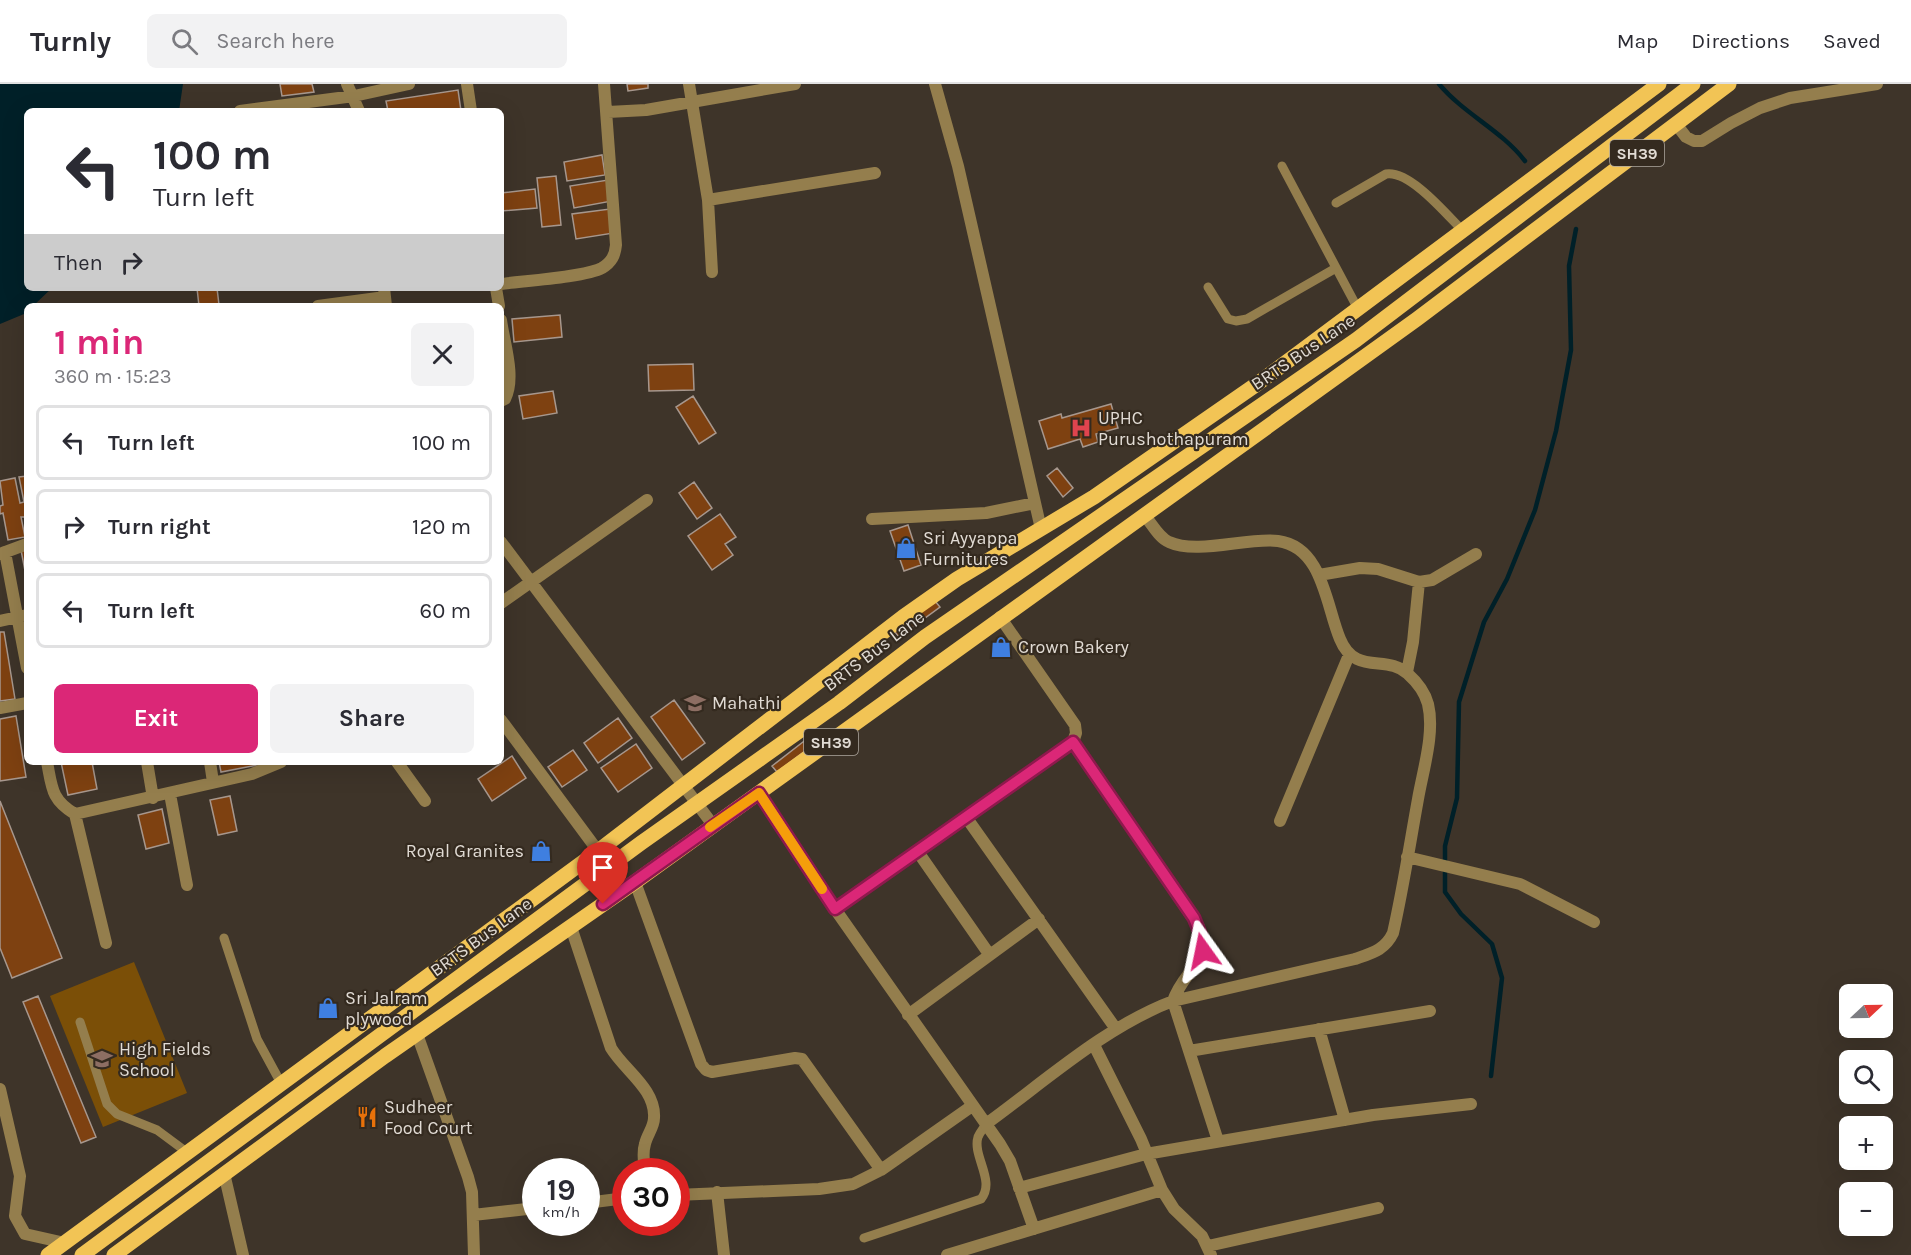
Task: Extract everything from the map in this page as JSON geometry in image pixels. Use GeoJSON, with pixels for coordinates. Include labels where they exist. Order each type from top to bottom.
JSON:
{"type":"FeatureCollection","features":[{"type":"Feature","properties":{"kind":"main road","name":"SH39"},"geometry":{"type":"LineString","coordinates":[[48,1255],[598,851],[903,617],[957,579],[1094,497],[1248,390],[1659,84]]}},
{"type":"Feature","properties":{"kind":"main road","name":"BRTS Bus Lane"},"geometry":{"type":"LineString","coordinates":[[82,1255],[943,625],[1356,340],[1693,84]]}},
{"type":"Feature","properties":{"kind":"main road","name":"SH39"},"geometry":{"type":"LineString","coordinates":[[114,1255],[417,1034],[635,882],[1000,617],[1145,516],[1417,319],[1729,84]]}},
{"type":"Feature","properties":{"kind":"street"},"geometry":{"type":"LineString","coordinates":[[347,84],[358,108]]}},
{"type":"Feature","properties":{"kind":"street"},"geometry":{"type":"LineString","coordinates":[[263,108],[354,96],[409,84]]}},
{"type":"Feature","properties":{"kind":"street"},"geometry":{"type":"LineString","coordinates":[[467,84],[471,108]]}},
{"type":"Feature","properties":{"kind":"street"},"geometry":{"type":"LineString","coordinates":[[504,284],[581,274],[602,268],[614,257],[616,245],[608,112],[604,84]]}},
{"type":"Feature","properties":{"kind":"street"},"geometry":{"type":"LineString","coordinates":[[689,84],[708,200],[712,272]]}},
{"type":"Feature","properties":{"kind":"street"},"geometry":{"type":"LineString","coordinates":[[608,112],[646,110],[795,84]]}},
{"type":"Feature","properties":{"kind":"street"},"geometry":{"type":"LineString","coordinates":[[936,84],[958,166],[1041,530]]}},
{"type":"Feature","properties":{"kind":"street"},"geometry":{"type":"LineString","coordinates":[[1676,124],[1686,137],[1694,141],[1702,141],[1760,108],[1790,98],[1877,84]]}},
{"type":"Feature","properties":{"kind":"street"},"geometry":{"type":"LineString","coordinates":[[708,200],[875,173]]}},
{"type":"Feature","properties":{"kind":"street"},"geometry":{"type":"LineString","coordinates":[[340,303],[385,297]]}},
{"type":"Feature","properties":{"kind":"street"},"geometry":{"type":"LineString","coordinates":[[504,342],[508,372],[508,391],[504,400]]}},
{"type":"Feature","properties":{"kind":"street"},"geometry":{"type":"LineString","coordinates":[[504,601],[647,500]]}},
{"type":"Feature","properties":{"kind":"street"},"geometry":{"type":"LineString","coordinates":[[872,519],[986,513],[1035,502]]}},
{"type":"Feature","properties":{"kind":"street"},"geometry":{"type":"LineString","coordinates":[[986,1124],[1116,1029],[1140,1015],[1173,1001],[1355,958],[1379,950],[1389,942],[1393,933],[1428,744],[1429,717],[1424,695],[1407,672],[1386,665],[1361,662],[1349,655],[1340,641],[1319,575],[1307,556],[1293,547],[1278,541],[1198,546],[1167,542],[1145,516]]}},
{"type":"Feature","properties":{"kind":"street"},"geometry":{"type":"LineString","coordinates":[[24,545],[2,553],[22,616],[24,637]]}},
{"type":"Feature","properties":{"kind":"street"},"geometry":{"type":"LineString","coordinates":[[504,546],[713,825]]}},
{"type":"Feature","properties":{"kind":"street"},"geometry":{"type":"LineString","coordinates":[[1319,575],[1360,568],[1378,569],[1405,580],[1419,582],[1432,580],[1476,554]]}},
{"type":"Feature","properties":{"kind":"street"},"geometry":{"type":"LineString","coordinates":[[1407,672],[1413,642],[1419,582]]}},
{"type":"Feature","properties":{"kind":"street"},"geometry":{"type":"LineString","coordinates":[[0,621],[22,616]]}},
{"type":"Feature","properties":{"kind":"street"},"geometry":{"type":"LineString","coordinates":[[835,909],[1073,742],[1076,733],[1075,725],[1000,617]]}},
{"type":"Feature","properties":{"kind":"street"},"geometry":{"type":"LineString","coordinates":[[1280,820],[1349,655]]}},
{"type":"Feature","properties":{"kind":"street"},"geometry":{"type":"LineString","coordinates":[[0,708],[24,704]]}},
{"type":"Feature","properties":{"kind":"street"},"geometry":{"type":"LineString","coordinates":[[504,724],[598,851]]}},
{"type":"Feature","properties":{"kind":"street"},"geometry":{"type":"LineString","coordinates":[[1073,742],[1199,927],[1202,945],[1200,960],[1181,983],[1173,1001],[1218,1141]]}},
{"type":"Feature","properties":{"kind":"street"},"geometry":{"type":"LineString","coordinates":[[48,765],[54,795],[60,806],[75,814],[252,774],[274,765]]}},
{"type":"Feature","properties":{"kind":"street"},"geometry":{"type":"LineString","coordinates":[[148,765],[153,798]]}},
{"type":"Feature","properties":{"kind":"street"},"geometry":{"type":"LineString","coordinates":[[210,765],[213,782]]}},
{"type":"Feature","properties":{"kind":"street"},"geometry":{"type":"LineString","coordinates":[[399,765],[425,801]]}},
{"type":"Feature","properties":{"kind":"street"},"geometry":{"type":"LineString","coordinates":[[759,793],[835,909],[1010,1161],[1034,1229]]}},
{"type":"Feature","properties":{"kind":"street"},"geometry":{"type":"LineString","coordinates":[[170,794],[187,885]]}},
{"type":"Feature","properties":{"kind":"street"},"geometry":{"type":"LineString","coordinates":[[75,814],[106,943]]}},
{"type":"Feature","properties":{"kind":"street"},"geometry":{"type":"LineString","coordinates":[[966,817],[1116,1029]]}},
{"type":"Feature","properties":{"kind":"street"},"geometry":{"type":"LineString","coordinates":[[918,852],[989,954]]}},
{"type":"Feature","properties":{"kind":"street"},"geometry":{"type":"LineString","coordinates":[[1407,857],[1520,884],[1594,922]]}},
{"type":"Feature","properties":{"kind":"street"},"geometry":{"type":"LineString","coordinates":[[635,882],[705,1070],[712,1072],[795,1058],[802,1059],[881,1170]]}},
{"type":"Feature","properties":{"kind":"street"},"geometry":{"type":"LineString","coordinates":[[908,1015],[1039,919]]}},
{"type":"Feature","properties":{"kind":"street"},"geometry":{"type":"LineString","coordinates":[[571,927],[611,1048],[617,1059],[638,1079],[652,1101],[655,1117],[643,1152],[644,1158]]}},
{"type":"Feature","properties":{"kind":"street"},"geometry":{"type":"LineString","coordinates":[[1189,1051],[1430,1011]]}},
{"type":"Feature","properties":{"kind":"street"},"geometry":{"type":"LineString","coordinates":[[1319,1029],[1345,1120]]}},
{"type":"Feature","properties":{"kind":"street"},"geometry":{"type":"LineString","coordinates":[[417,1034],[472,1192],[474,1255]]}},
{"type":"Feature","properties":{"kind":"street"},"geometry":{"type":"LineString","coordinates":[[1094,1045],[1162,1190],[1174,1209],[1198,1231],[1210,1251],[1378,1208]]}},
{"type":"Feature","properties":{"kind":"street"},"geometry":{"type":"LineString","coordinates":[[0,1089],[20,1176],[15,1216],[25,1234],[65,1243]]}},
{"type":"Feature","properties":{"kind":"street"},"geometry":{"type":"LineString","coordinates":[[1019,1188],[1146,1154],[1345,1120],[1471,1104]]}},
{"type":"Feature","properties":{"kind":"street"},"geometry":{"type":"LineString","coordinates":[[690,1194],[819,1189],[853,1184],[881,1170],[972,1106]]}},
{"type":"Feature","properties":{"kind":"street"},"geometry":{"type":"LineString","coordinates":[[224,1173],[243,1255]]}},
{"type":"Feature","properties":{"kind":"street"},"geometry":{"type":"LineString","coordinates":[[947,1255],[1162,1190]]}},
{"type":"Feature","properties":{"kind":"street"},"geometry":{"type":"LineString","coordinates":[[717,1192],[724,1255]]}},
{"type":"Feature","properties":{"kind":"street"},"geometry":{"type":"LineString","coordinates":[[473,1215],[522,1210]]}},
{"type":"Feature","properties":{"kind":"lane"},"geometry":{"type":"LineString","coordinates":[[1282,166],[1358,309]]}},
{"type":"Feature","properties":{"kind":"lane"},"geometry":{"type":"LineString","coordinates":[[1336,203],[1393,173],[1405,178],[1431,198],[1463,231]]}},
{"type":"Feature","properties":{"kind":"lane"},"geometry":{"type":"LineString","coordinates":[[1208,287],[1228,319],[1236,321],[1247,319],[1336,268]]}},
{"type":"Feature","properties":{"kind":"lane"},"geometry":{"type":"LineString","coordinates":[[224,938],[257,1039],[282,1085]]}},
{"type":"Feature","properties":{"kind":"lane"},"geometry":{"type":"LineString","coordinates":[[80,1022],[107,1104],[117,1114],[158,1130],[188,1153]]}},
{"type":"Feature","properties":{"kind":"lane"},"geometry":{"type":"LineString","coordinates":[[864,1238],[981,1198],[986,1187],[978,1137],[986,1124]]}},
{"type":"Feature","properties":{"kind":"shaded area"},"geometry":{"type":"Polygon","coordinates":[[[134,962],[187,1093],[103,1127],[50,996],[134,962]]]}},
{"type":"Feature","properties":{"kind":"water"},"geometry":{"type":"Polygon","coordinates":[[[0,84],[183,84],[179,108],[24,108],[24,291],[49,291],[36,303],[24,303],[24,314],[0,324],[0,84]]]}},
{"type":"Feature","properties":{"kind":"building"},"geometry":{"type":"Polygon","coordinates":[[[280,84],[312,84],[314,92],[282,96],[280,84]]]}},
{"type":"Feature","properties":{"kind":"building"},"geometry":{"type":"Polygon","coordinates":[[[627,84],[648,84],[648,88],[628,91],[627,84]]]}},
{"type":"Feature","properties":{"kind":"building"},"geometry":{"type":"Polygon","coordinates":[[[458,90],[461,108],[387,108],[386,101],[458,90]]]}},
{"type":"Feature","properties":{"kind":"building"},"geometry":{"type":"Polygon","coordinates":[[[602,155],[605,175],[567,181],[564,162],[602,155]]]}},
{"type":"Feature","properties":{"kind":"building"},"geometry":{"type":"Polygon","coordinates":[[[556,176],[561,225],[542,227],[537,178],[556,176]]]}},
{"type":"Feature","properties":{"kind":"building"},"geometry":{"type":"Polygon","coordinates":[[[608,180],[612,201],[574,208],[570,186],[608,180]]]}},
{"type":"Feature","properties":{"kind":"building"},"geometry":{"type":"Polygon","coordinates":[[[535,189],[537,208],[504,211],[504,193],[535,189]]]}},
{"type":"Feature","properties":{"kind":"building"},"geometry":{"type":"Polygon","coordinates":[[[610,209],[614,233],[576,239],[572,214],[610,209]]]}},
{"type":"Feature","properties":{"kind":"building"},"geometry":{"type":"Polygon","coordinates":[[[197,291],[217,291],[219,303],[199,303],[197,291]]]}},
{"type":"Feature","properties":{"kind":"building"},"geometry":{"type":"Polygon","coordinates":[[[560,315],[562,337],[514,342],[512,319],[560,315]]]}},
{"type":"Feature","properties":{"kind":"building"},"geometry":{"type":"Polygon","coordinates":[[[693,364],[694,390],[649,391],[648,365],[693,364]]]}},
{"type":"Feature","properties":{"kind":"building"},"geometry":{"type":"Polygon","coordinates":[[[553,391],[557,413],[523,419],[519,396],[553,391]]]}},
{"type":"Feature","properties":{"kind":"building"},"geometry":{"type":"Polygon","coordinates":[[[693,396],[716,433],[699,444],[676,407],[693,396]]]}},
{"type":"Feature","properties":{"kind":"building"},"geometry":{"type":"Polygon","coordinates":[[[1111,404],[1118,428],[1096,434],[1098,442],[1083,447],[1080,439],[1048,449],[1039,421],[1061,414],[1062,418],[1111,404]]]}},
{"type":"Feature","properties":{"kind":"building"},"geometry":{"type":"Polygon","coordinates":[[[1057,468],[1073,488],[1063,497],[1047,476],[1057,468]]]}},
{"type":"Feature","properties":{"kind":"building"},"geometry":{"type":"Polygon","coordinates":[[[24,476],[24,502],[19,477],[24,476]]]}},
{"type":"Feature","properties":{"kind":"building"},"geometry":{"type":"Polygon","coordinates":[[[15,478],[20,503],[24,502],[24,517],[21,517],[24,537],[8,540],[3,513],[0,514],[0,506],[3,505],[0,481],[15,478]]]}},
{"type":"Feature","properties":{"kind":"building"},"geometry":{"type":"Polygon","coordinates":[[[694,482],[712,508],[697,519],[679,493],[694,482]]]}},
{"type":"Feature","properties":{"kind":"building"},"geometry":{"type":"Polygon","coordinates":[[[720,514],[736,537],[725,544],[733,555],[712,570],[688,536],[720,514]]]}},
{"type":"Feature","properties":{"kind":"building","name":"Sri Ayyappa Furnitures"},"geometry":{"type":"Polygon","coordinates":[[[908,525],[921,565],[904,571],[890,531],[908,525]]]}},
{"type":"Feature","properties":{"kind":"building"},"geometry":{"type":"Polygon","coordinates":[[[21,550],[24,550],[24,566],[21,550]]]}},
{"type":"Feature","properties":{"kind":"building"},"geometry":{"type":"Polygon","coordinates":[[[935,601],[940,607],[899,637],[894,631],[935,601]]]}},
{"type":"Feature","properties":{"kind":"building"},"geometry":{"type":"Polygon","coordinates":[[[0,632],[4,632],[15,699],[0,701],[0,632]]]}},
{"type":"Feature","properties":{"kind":"building"},"geometry":{"type":"Polygon","coordinates":[[[674,700],[705,743],[682,760],[651,717],[674,700]]]}},
{"type":"Feature","properties":{"kind":"building"},"geometry":{"type":"Polygon","coordinates":[[[16,716],[26,777],[0,781],[0,719],[16,716]]]}},
{"type":"Feature","properties":{"kind":"building"},"geometry":{"type":"Polygon","coordinates":[[[618,718],[632,738],[598,763],[584,743],[618,718]]]}},
{"type":"Feature","properties":{"kind":"building"},"geometry":{"type":"Polygon","coordinates":[[[812,735],[817,742],[777,772],[772,766],[812,735]]]}},
{"type":"Feature","properties":{"kind":"building"},"geometry":{"type":"Polygon","coordinates":[[[636,744],[652,768],[618,792],[601,768],[636,744]]]}},
{"type":"Feature","properties":{"kind":"building"},"geometry":{"type":"Polygon","coordinates":[[[573,750],[587,770],[562,787],[548,767],[573,750]]]}},
{"type":"Feature","properties":{"kind":"building"},"geometry":{"type":"Polygon","coordinates":[[[512,756],[526,778],[492,801],[478,779],[499,765],[504,765],[504,761],[512,756]]]}},
{"type":"Feature","properties":{"kind":"building"},"geometry":{"type":"Polygon","coordinates":[[[62,765],[93,765],[97,789],[68,795],[62,765]]]}},
{"type":"Feature","properties":{"kind":"building"},"geometry":{"type":"Polygon","coordinates":[[[220,765],[257,765],[221,772],[220,765]]]}},
{"type":"Feature","properties":{"kind":"building"},"geometry":{"type":"Polygon","coordinates":[[[230,796],[237,831],[218,835],[210,800],[230,796]]]}},
{"type":"Feature","properties":{"kind":"building"},"geometry":{"type":"Polygon","coordinates":[[[0,801],[62,958],[12,978],[0,948],[0,801]]]}},
{"type":"Feature","properties":{"kind":"building"},"geometry":{"type":"Polygon","coordinates":[[[162,809],[169,843],[146,849],[138,815],[162,809]]]}},
{"type":"Feature","properties":{"kind":"building"},"geometry":{"type":"Polygon","coordinates":[[[38,996],[96,1137],[81,1143],[23,1002],[38,996]]]}},
{"type":"Feature","properties":{"kind":"waterway"},"geometry":{"type":"LineString","coordinates":[[1439,84],[1449,95],[1505,140],[1525,161]]}},
{"type":"Feature","properties":{"kind":"waterway"},"geometry":{"type":"LineString","coordinates":[[1491,1076],[1502,978],[1492,944],[1461,914],[1445,892],[1445,846],[1457,798],[1459,702],[1484,622],[1507,579],[1535,510],[1556,431],[1571,350],[1569,266],[1576,229]]}},
{"type":"Feature","properties":{"kind":"slow traffic"},"geometry":{"type":"LineString","coordinates":[[710,827],[759,793],[822,889]]}},
{"type":"Feature","properties":{"kind":"place","name":"UPHC Purushothapuram"},"geometry":{"type":"Point","coordinates":[1081,428]}},
{"type":"Feature","properties":{"kind":"place","name":"Sri Ayyappa Furnitures"},"geometry":{"type":"Point","coordinates":[906,548]}},
{"type":"Feature","properties":{"kind":"place","name":"Crown Bakery"},"geometry":{"type":"Point","coordinates":[1001,647]}},
{"type":"Feature","properties":{"kind":"place","name":"Mahathi"},"geometry":{"type":"Point","coordinates":[695,703]}},
{"type":"Feature","properties":{"kind":"place","name":"Royal Granites"},"geometry":{"type":"Point","coordinates":[541,851]}},
{"type":"Feature","properties":{"kind":"place","name":"Sri Jalram plywood"},"geometry":{"type":"Point","coordinates":[328,1008]}},
{"type":"Feature","properties":{"kind":"place","name":"High Fields School"},"geometry":{"type":"Point","coordinates":[102,1059]}},
{"type":"Feature","properties":{"kind":"place","name":"Sudheer Food Court"},"geometry":{"type":"Point","coordinates":[367,1117]}},
{"type":"Feature","properties":{"kind":"route"},"geometry":{"type":"LineString","coordinates":[[603,904],[759,793],[835,909],[1073,742],[1194,918],[1202,938],[1203,951]]}}]}
